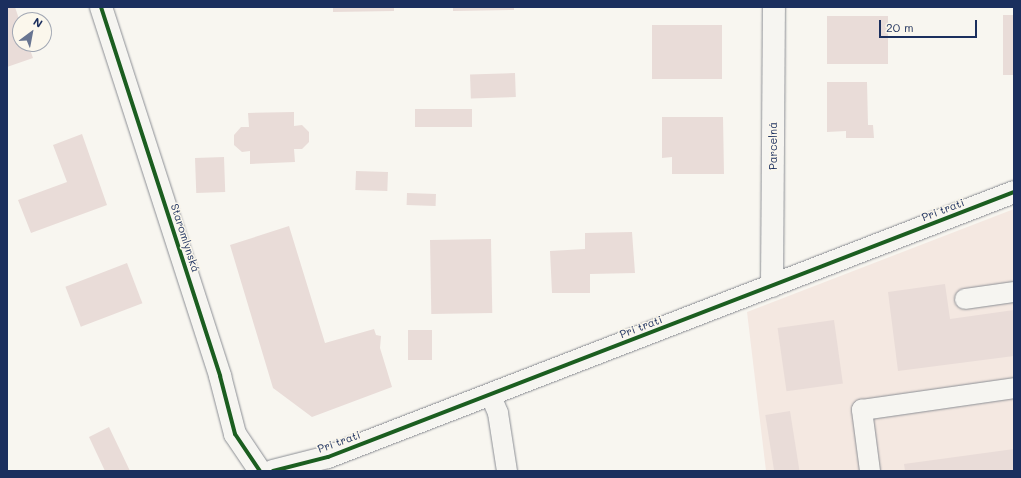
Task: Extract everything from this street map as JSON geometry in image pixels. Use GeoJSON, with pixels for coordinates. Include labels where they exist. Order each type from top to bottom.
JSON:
{"type":"FeatureCollection","features":[{"type":"Feature","properties":{"kind":"street","name":"Staromlynská"},"geometry":{"type":"LineString","coordinates":[[101,7],[220,376],[235,434],[260,471]]}},
{"type":"Feature","properties":{"kind":"street","name":"Parcelná"},"geometry":{"type":"LineString","coordinates":[[772,286],[774,7]]}},
{"type":"Feature","properties":{"kind":"street","name":"Pri trati"},"geometry":{"type":"LineString","coordinates":[[272,471],[328,457],[1014,192]]}},
{"type":"Feature","properties":{"kind":"lane"},"geometry":{"type":"LineString","coordinates":[[965,299],[1014,292]]}},
{"type":"Feature","properties":{"kind":"lane"},"geometry":{"type":"LineString","coordinates":[[870,471],[862,410],[1014,388]]}},
{"type":"Feature","properties":{"kind":"lane"},"geometry":{"type":"LineString","coordinates":[[490,394],[498,413],[507,471]]}},
{"type":"Feature","properties":{"kind":"shaded area"},"geometry":{"type":"Polygon","coordinates":[[[1014,209],[1014,471],[766,471],[747,312],[1014,209]]]}},
{"type":"Feature","properties":{"kind":"building"},"geometry":{"type":"Polygon","coordinates":[[[7,7],[15,7],[17,12],[12,12],[12,52],[31,52],[33,58],[7,67],[7,7]]]}},
{"type":"Feature","properties":{"kind":"building"},"geometry":{"type":"Polygon","coordinates":[[[333,7],[394,7],[394,11],[333,12],[333,7]]]}},
{"type":"Feature","properties":{"kind":"building"},"geometry":{"type":"Polygon","coordinates":[[[453,7],[514,7],[514,10],[453,11],[453,7]]]}},
{"type":"Feature","properties":{"kind":"building"},"geometry":{"type":"Polygon","coordinates":[[[1003,15],[1014,15],[1014,75],[1003,75],[1003,15]]]}},
{"type":"Feature","properties":{"kind":"building"},"geometry":{"type":"Polygon","coordinates":[[[827,16],[888,16],[888,64],[827,64],[827,16]]]}},
{"type":"Feature","properties":{"kind":"building"},"geometry":{"type":"Polygon","coordinates":[[[652,25],[722,25],[722,79],[652,79],[652,25]]]}},
{"type":"Feature","properties":{"kind":"building"},"geometry":{"type":"Polygon","coordinates":[[[515,73],[516,97],[471,99],[470,75],[515,73]]]}},
{"type":"Feature","properties":{"kind":"building"},"geometry":{"type":"Polygon","coordinates":[[[827,82],[867,82],[868,125],[873,125],[874,138],[846,138],[846,131],[827,132],[827,82]]]}},
{"type":"Feature","properties":{"kind":"building"},"geometry":{"type":"Polygon","coordinates":[[[415,109],[472,109],[472,127],[415,127],[415,109]]]}},
{"type":"Feature","properties":{"kind":"building"},"geometry":{"type":"Polygon","coordinates":[[[294,112],[294,126],[302,125],[309,132],[309,142],[302,149],[294,149],[295,162],[250,164],[250,151],[242,152],[234,145],[234,135],[241,127],[249,127],[248,113],[294,112]]]}},
{"type":"Feature","properties":{"kind":"building"},"geometry":{"type":"Polygon","coordinates":[[[662,117],[723,117],[724,174],[672,174],[672,157],[662,158],[662,117]]]}},
{"type":"Feature","properties":{"kind":"building"},"geometry":{"type":"Polygon","coordinates":[[[82,134],[107,205],[31,233],[18,200],[67,182],[53,145],[82,134]]]}},
{"type":"Feature","properties":{"kind":"building"},"geometry":{"type":"Polygon","coordinates":[[[224,157],[225,192],[196,193],[195,158],[224,157]]]}},
{"type":"Feature","properties":{"kind":"building"},"geometry":{"type":"Polygon","coordinates":[[[356,171],[388,172],[387,191],[355,190],[356,171]]]}},
{"type":"Feature","properties":{"kind":"building"},"geometry":{"type":"Polygon","coordinates":[[[407,193],[436,194],[436,206],[407,205],[407,193]]]}},
{"type":"Feature","properties":{"kind":"building"},"geometry":{"type":"Polygon","coordinates":[[[289,226],[325,343],[374,329],[376,335],[381,336],[380,348],[392,387],[312,417],[273,388],[230,245],[289,226]]]}},
{"type":"Feature","properties":{"kind":"building"},"geometry":{"type":"Polygon","coordinates":[[[632,232],[635,273],[590,274],[590,293],[552,293],[550,251],[585,249],[585,233],[632,232]]]}},
{"type":"Feature","properties":{"kind":"building"},"geometry":{"type":"Polygon","coordinates":[[[491,239],[492,313],[431,314],[430,240],[491,239]]]}},
{"type":"Feature","properties":{"kind":"building"},"geometry":{"type":"Polygon","coordinates":[[[127,263],[142,303],[81,327],[65,287],[127,263]]]}},
{"type":"Feature","properties":{"kind":"building"},"geometry":{"type":"Polygon","coordinates":[[[945,284],[950,319],[1014,310],[1014,356],[898,371],[888,292],[945,284]]]}},
{"type":"Feature","properties":{"kind":"building"},"geometry":{"type":"Polygon","coordinates":[[[834,320],[843,383],[786,391],[778,328],[834,320]]]}},
{"type":"Feature","properties":{"kind":"building"},"geometry":{"type":"Polygon","coordinates":[[[408,330],[432,330],[432,360],[408,360],[408,330]]]}},
{"type":"Feature","properties":{"kind":"building"},"geometry":{"type":"Polygon","coordinates":[[[790,411],[800,471],[774,471],[765,415],[790,411]]]}},
{"type":"Feature","properties":{"kind":"building"},"geometry":{"type":"Polygon","coordinates":[[[109,427],[130,471],[105,471],[89,437],[109,427]]]}},
{"type":"Feature","properties":{"kind":"building"},"geometry":{"type":"Polygon","coordinates":[[[1014,449],[1014,471],[905,471],[904,464],[1014,449]]]}},
{"type":"Feature","properties":{"kind":"cycle path"},"geometry":{"type":"LineString","coordinates":[[101,7],[220,376],[235,434],[260,471]]}},
{"type":"Feature","properties":{"kind":"cycle path"},"geometry":{"type":"LineString","coordinates":[[273,471],[328,457],[1014,192]]}}]}
